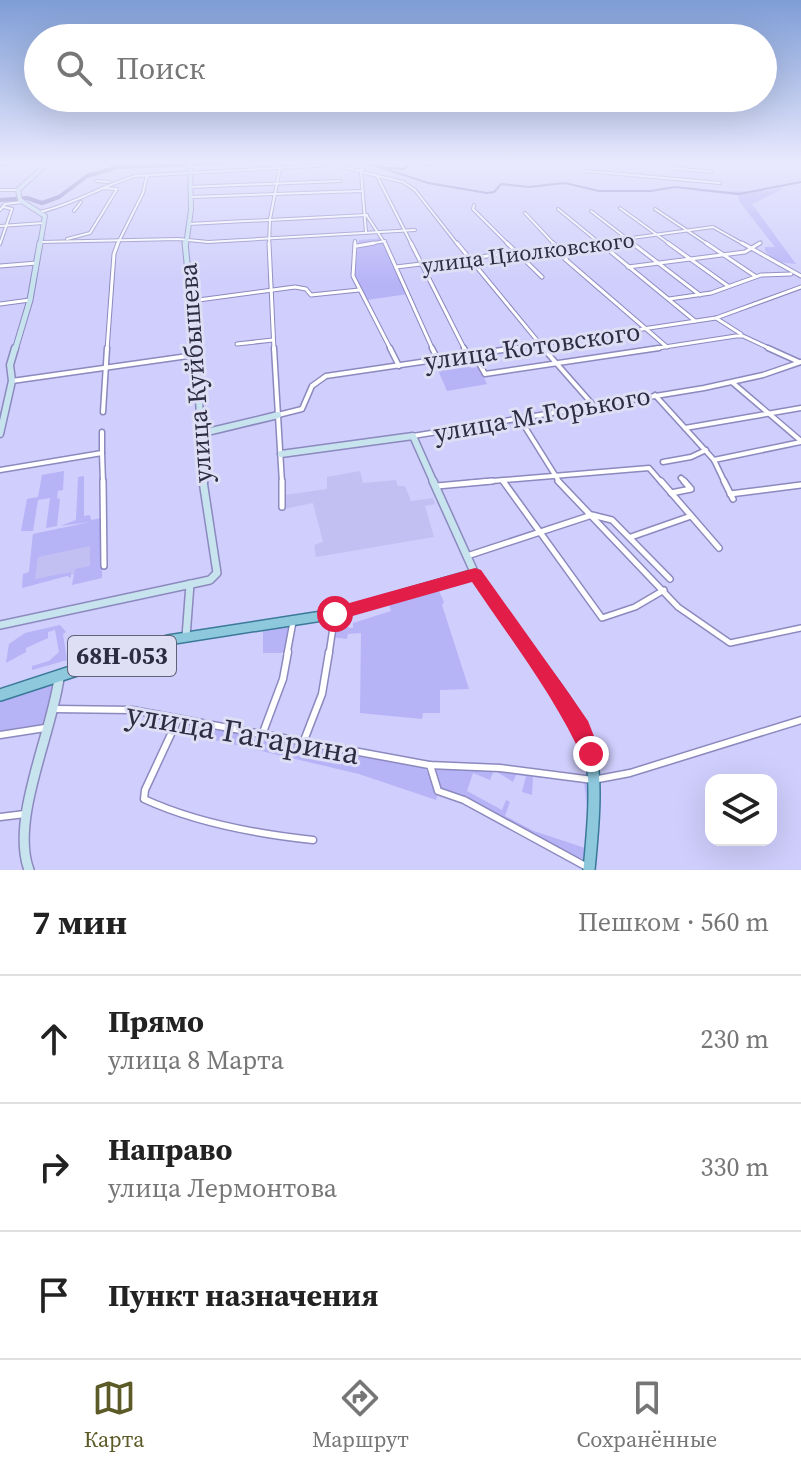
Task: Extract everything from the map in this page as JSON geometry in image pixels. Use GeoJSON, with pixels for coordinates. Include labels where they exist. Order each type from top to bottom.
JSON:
{"type":"FeatureCollection","features":[{"type":"Feature","properties":{"kind":"main road","name":"68Н-053"},"geometry":{"type":"LineString","coordinates":[[2,695],[155,644],[335,614],[475,574]]}},
{"type":"Feature","properties":{"kind":"main road"},"geometry":{"type":"LineString","coordinates":[[475,574],[581,728],[591,754],[593,780],[589,869]]}},
{"type":"Feature","properties":{"kind":"street"},"geometry":{"type":"LineString","coordinates":[[0,434],[12,381],[10,365],[30,300],[45,216],[24,203]]}},
{"type":"Feature","properties":{"kind":"street"},"geometry":{"type":"LineString","coordinates":[[40,212],[75,203]]}},
{"type":"Feature","properties":{"kind":"street"},"geometry":{"type":"LineString","coordinates":[[65,241],[70,236],[90,233],[109,203]]}},
{"type":"Feature","properties":{"kind":"street"},"geometry":{"type":"LineString","coordinates":[[103,412],[117,240],[137,203]]}},
{"type":"Feature","properties":{"kind":"street","name":"улица Куйбышева"},"geometry":{"type":"LineString","coordinates":[[190,203],[185,239],[189,301],[203,433],[200,441],[202,473],[218,569],[210,580],[190,584]]}},
{"type":"Feature","properties":{"kind":"street"},"geometry":{"type":"LineString","coordinates":[[274,203],[270,219],[271,290],[282,507]]}},
{"type":"Feature","properties":{"kind":"street"},"geometry":{"type":"LineString","coordinates":[[364,203],[366,233]]}},
{"type":"Feature","properties":{"kind":"street"},"geometry":{"type":"LineString","coordinates":[[390,203],[468,355]]}},
{"type":"Feature","properties":{"kind":"street"},"geometry":{"type":"LineString","coordinates":[[425,203],[469,260],[594,406]]}},
{"type":"Feature","properties":{"kind":"street"},"geometry":{"type":"LineString","coordinates":[[69,205],[79,205]]}},
{"type":"Feature","properties":{"kind":"street"},"geometry":{"type":"LineString","coordinates":[[74,211],[79,205]]}},
{"type":"Feature","properties":{"kind":"street"},"geometry":{"type":"LineString","coordinates":[[474,205],[473,209],[542,277]]}},
{"type":"Feature","properties":{"kind":"street"},"geometry":{"type":"LineString","coordinates":[[0,244],[12,209],[2,206]]}},
{"type":"Feature","properties":{"kind":"street"},"geometry":{"type":"LineString","coordinates":[[620,208],[728,286]]}},
{"type":"Feature","properties":{"kind":"street"},"geometry":{"type":"LineString","coordinates":[[558,209],[695,321]]}},
{"type":"Feature","properties":{"kind":"street"},"geometry":{"type":"LineString","coordinates":[[655,209],[755,276]]}},
{"type":"Feature","properties":{"kind":"street"},"geometry":{"type":"LineString","coordinates":[[591,211],[700,295]]}},
{"type":"Feature","properties":{"kind":"street"},"geometry":{"type":"LineString","coordinates":[[525,213],[558,248],[569,255],[565,259],[667,347]]}},
{"type":"Feature","properties":{"kind":"street"},"geometry":{"type":"LineString","coordinates":[[188,224],[367,215]]}},
{"type":"Feature","properties":{"kind":"street"},"geometry":{"type":"LineString","coordinates":[[367,215],[385,241],[438,360]]}},
{"type":"Feature","properties":{"kind":"street"},"geometry":{"type":"LineString","coordinates":[[0,226],[44,223]]}},
{"type":"Feature","properties":{"kind":"street","name":"улица Циолковского"},"geometry":{"type":"LineString","coordinates":[[396,267],[716,228],[750,249]]}},
{"type":"Feature","properties":{"kind":"street"},"geometry":{"type":"LineString","coordinates":[[41,242],[185,239],[208,242],[415,230]]}},
{"type":"Feature","properties":{"kind":"street"},"geometry":{"type":"LineString","coordinates":[[385,241],[356,243],[352,271],[399,366]]}},
{"type":"Feature","properties":{"kind":"street"},"geometry":{"type":"LineString","coordinates":[[745,252],[760,243]]}},
{"type":"Feature","properties":{"kind":"street"},"geometry":{"type":"LineString","coordinates":[[750,249],[801,276]]}},
{"type":"Feature","properties":{"kind":"street"},"geometry":{"type":"LineString","coordinates":[[628,267],[758,253]]}},
{"type":"Feature","properties":{"kind":"street"},"geometry":{"type":"LineString","coordinates":[[0,266],[37,263]]}},
{"type":"Feature","properties":{"kind":"street"},"geometry":{"type":"LineString","coordinates":[[669,299],[700,295],[755,276],[794,274]]}},
{"type":"Feature","properties":{"kind":"street"},"geometry":{"type":"LineString","coordinates":[[189,301],[295,287],[306,289],[311,295],[359,290]]}},
{"type":"Feature","properties":{"kind":"street","name":"улица Котовского"},"geometry":{"type":"LineString","coordinates":[[278,415],[302,409],[312,386],[326,376],[716,318],[801,287]]}},
{"type":"Feature","properties":{"kind":"street"},"geometry":{"type":"LineString","coordinates":[[0,304],[30,300]]}},
{"type":"Feature","properties":{"kind":"street"},"geometry":{"type":"LineString","coordinates":[[716,318],[743,336],[800,364]]}},
{"type":"Feature","properties":{"kind":"street"},"geometry":{"type":"LineString","coordinates":[[474,354],[485,374],[743,336]]}},
{"type":"Feature","properties":{"kind":"street"},"geometry":{"type":"LineString","coordinates":[[237,344],[273,340]]}},
{"type":"Feature","properties":{"kind":"street"},"geometry":{"type":"LineString","coordinates":[[12,381],[195,355]]}},
{"type":"Feature","properties":{"kind":"street","name":"улица М.Горького"},"geometry":{"type":"LineString","coordinates":[[281,454],[520,419],[732,382],[800,364]]}},
{"type":"Feature","properties":{"kind":"street"},"geometry":{"type":"LineString","coordinates":[[732,382],[801,441]]}},
{"type":"Feature","properties":{"kind":"street"},"geometry":{"type":"LineString","coordinates":[[655,395],[714,460],[732,496],[801,485]]}},
{"type":"Feature","properties":{"kind":"street"},"geometry":{"type":"LineString","coordinates":[[685,428],[801,408]]}},
{"type":"Feature","properties":{"kind":"street"},"geometry":{"type":"LineString","coordinates":[[203,433],[278,415]]}},
{"type":"Feature","properties":{"kind":"street"},"geometry":{"type":"LineString","coordinates":[[520,419],[554,476],[678,607],[730,643],[801,628]]}},
{"type":"Feature","properties":{"kind":"street"},"geometry":{"type":"LineString","coordinates":[[102,432],[104,566]]}},
{"type":"Feature","properties":{"kind":"street"},"geometry":{"type":"LineString","coordinates":[[413,436],[475,574]]}},
{"type":"Feature","properties":{"kind":"street"},"geometry":{"type":"LineString","coordinates":[[714,460],[801,441]]}},
{"type":"Feature","properties":{"kind":"street"},"geometry":{"type":"LineString","coordinates":[[663,462],[691,457],[706,450]]}},
{"type":"Feature","properties":{"kind":"street"},"geometry":{"type":"LineString","coordinates":[[0,470],[102,453]]}},
{"type":"Feature","properties":{"kind":"street"},"geometry":{"type":"LineString","coordinates":[[437,486],[649,468],[719,548]]}},
{"type":"Feature","properties":{"kind":"street"},"geometry":{"type":"LineString","coordinates":[[671,493],[691,489],[681,478]]}},
{"type":"Feature","properties":{"kind":"street"},"geometry":{"type":"LineString","coordinates":[[503,481],[602,618],[635,607],[664,590]]}},
{"type":"Feature","properties":{"kind":"street"},"geometry":{"type":"LineString","coordinates":[[465,556],[592,515],[612,520],[670,579]]}},
{"type":"Feature","properties":{"kind":"street"},"geometry":{"type":"LineString","coordinates":[[631,537],[691,516]]}},
{"type":"Feature","properties":{"kind":"street"},"geometry":{"type":"LineString","coordinates":[[608,531],[623,530]]}},
{"type":"Feature","properties":{"kind":"street"},"geometry":{"type":"LineString","coordinates":[[0,625],[190,584],[186,637]]}},
{"type":"Feature","properties":{"kind":"street"},"geometry":{"type":"LineString","coordinates":[[303,743],[322,694],[335,614]]}},
{"type":"Feature","properties":{"kind":"street"},"geometry":{"type":"LineString","coordinates":[[262,735],[283,679],[293,621]]}},
{"type":"Feature","properties":{"kind":"street"},"geometry":{"type":"LineString","coordinates":[[29,870],[21,840],[55,709],[59,678]]}},
{"type":"Feature","properties":{"kind":"street","name":"улица Гагарина"},"geometry":{"type":"LineString","coordinates":[[55,709],[132,710],[429,765],[492,768],[593,780],[630,773],[801,720]]}},
{"type":"Feature","properties":{"kind":"street"},"geometry":{"type":"LineString","coordinates":[[178,719],[145,790],[144,799],[161,807],[264,835],[313,840]]}},
{"type":"Feature","properties":{"kind":"street"},"geometry":{"type":"LineString","coordinates":[[0,735],[50,728]]}},
{"type":"Feature","properties":{"kind":"street"},"geometry":{"type":"LineString","coordinates":[[429,765],[438,791],[464,800],[589,869]]}},
{"type":"Feature","properties":{"kind":"street"},"geometry":{"type":"LineString","coordinates":[[0,817],[26,814]]}},
{"type":"Feature","properties":{"kind":"shaded area"},"geometry":{"type":"Polygon","coordinates":[[[740,203],[755,203],[752,204],[796,264],[777,262],[765,251],[765,247],[775,247],[740,203]]]}},
{"type":"Feature","properties":{"kind":"shaded area"},"geometry":{"type":"Polygon","coordinates":[[[383,238],[408,294],[367,300],[354,274],[359,240],[383,238]]]}},
{"type":"Feature","properties":{"kind":"shaded area"},"geometry":{"type":"Polygon","coordinates":[[[465,358],[471,368],[479,367],[487,384],[447,391],[435,363],[465,358]]]}},
{"type":"Feature","properties":{"kind":"shaded area"},"geometry":{"type":"Polygon","coordinates":[[[64,471],[63,490],[58,491],[57,498],[60,499],[57,526],[46,528],[50,498],[38,500],[33,531],[21,531],[27,499],[38,497],[42,475],[64,471]]]}},
{"type":"Feature","properties":{"kind":"shaded area"},"geometry":{"type":"Polygon","coordinates":[[[360,471],[363,483],[396,480],[398,486],[405,486],[411,501],[433,498],[435,504],[425,506],[434,537],[316,557],[314,545],[323,542],[313,503],[284,509],[284,495],[327,489],[327,477],[360,471]]]}},
{"type":"Feature","properties":{"kind":"shaded area"},"geometry":{"type":"Polygon","coordinates":[[[84,476],[84,516],[90,515],[91,520],[102,518],[102,578],[72,585],[75,569],[90,566],[90,546],[38,557],[35,579],[71,572],[71,578],[67,576],[22,588],[23,574],[29,572],[33,534],[90,522],[60,526],[76,520],[78,477],[84,476]]]}},
{"type":"Feature","properties":{"kind":"shaded area"},"geometry":{"type":"Polygon","coordinates":[[[99,521],[99,569],[28,584],[33,534],[99,521]]]}},
{"type":"Feature","properties":{"kind":"shaded area"},"geometry":{"type":"Polygon","coordinates":[[[439,591],[469,689],[440,690],[440,713],[423,713],[422,719],[360,713],[361,633],[348,634],[347,639],[332,637],[335,626],[353,628],[353,623],[391,611],[389,605],[439,591]]]}},
{"type":"Feature","properties":{"kind":"shaded area"},"geometry":{"type":"Polygon","coordinates":[[[60,625],[66,632],[63,634],[67,660],[32,670],[32,666],[49,661],[59,652],[55,630],[48,632],[48,638],[26,648],[26,652],[6,663],[9,644],[25,633],[60,625]]]}},
{"type":"Feature","properties":{"kind":"shaded area"},"geometry":{"type":"Polygon","coordinates":[[[289,628],[287,649],[281,653],[263,653],[263,631],[289,628]]]}},
{"type":"Feature","properties":{"kind":"shaded area"},"geometry":{"type":"Polygon","coordinates":[[[49,685],[54,687],[44,725],[0,732],[0,699],[49,685]]]}},
{"type":"Feature","properties":{"kind":"shaded area"},"geometry":{"type":"Polygon","coordinates":[[[185,723],[425,768],[438,793],[436,800],[359,774],[181,732],[185,723]]]}},
{"type":"Feature","properties":{"kind":"shaded area"},"geometry":{"type":"Polygon","coordinates":[[[431,769],[494,770],[490,780],[473,773],[467,791],[502,810],[506,800],[510,802],[505,816],[534,831],[588,849],[586,858],[582,859],[464,798],[439,790],[431,769]]]}},
{"type":"Feature","properties":{"kind":"shaded area"},"geometry":{"type":"Polygon","coordinates":[[[494,770],[584,781],[588,786],[589,823],[584,782],[533,777],[532,795],[522,792],[526,776],[516,775],[513,782],[494,770]]]}},
{"type":"Feature","properties":{"kind":"route"},"geometry":{"type":"LineString","coordinates":[[335,614],[379,604],[475,574],[562,698],[581,728],[591,754]]}}]}
